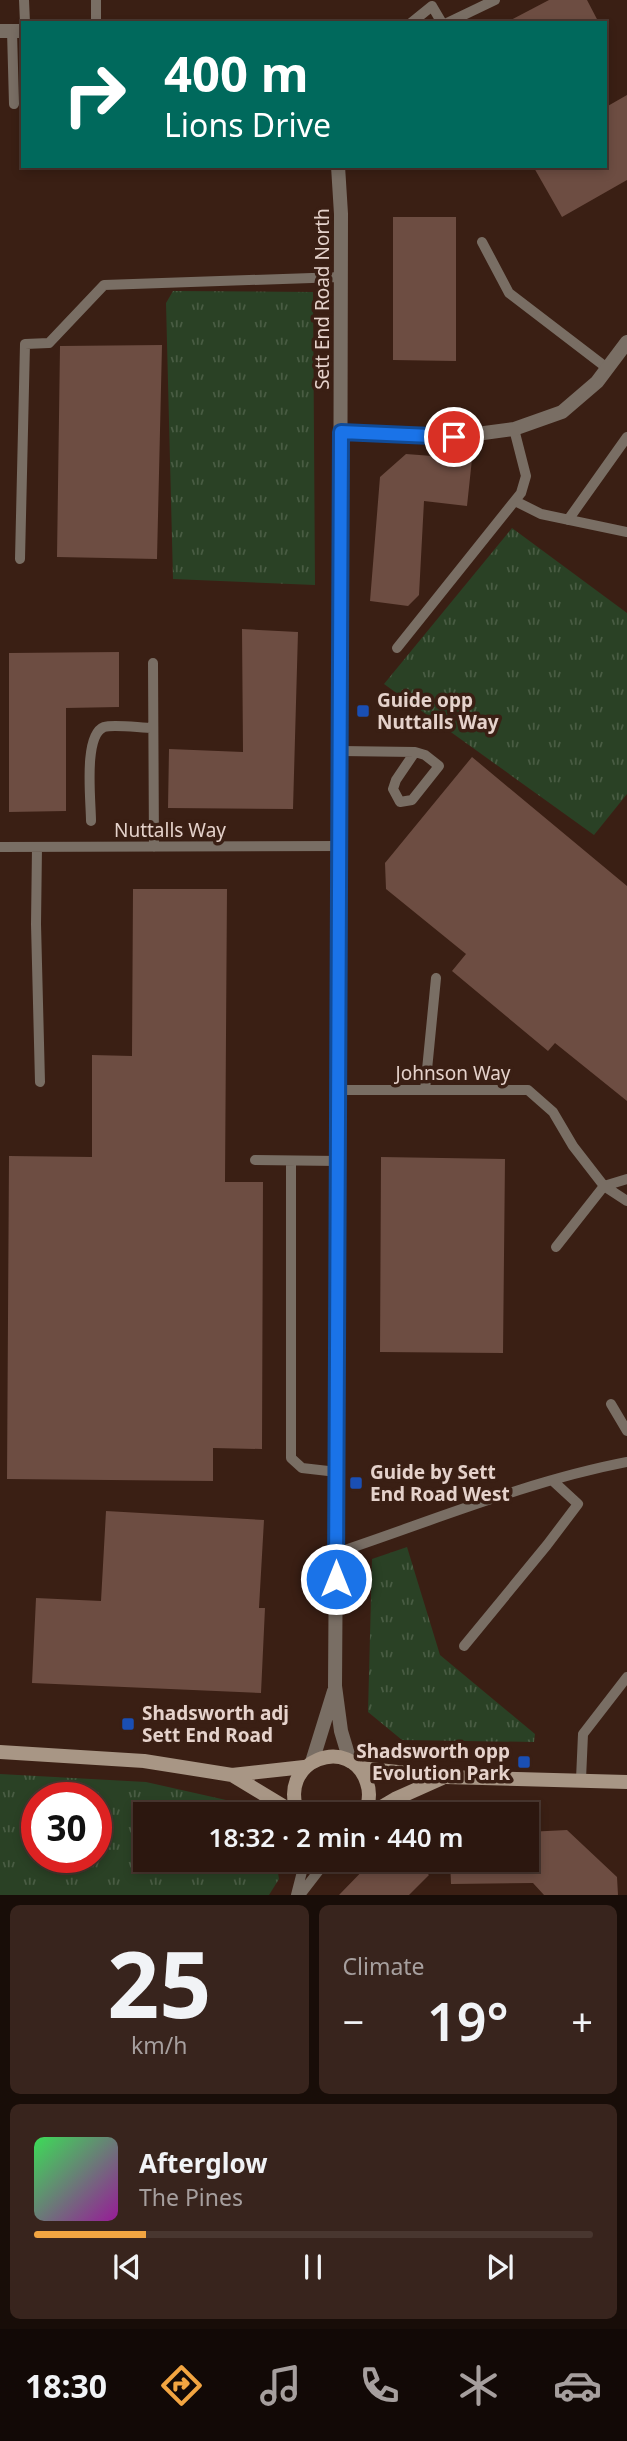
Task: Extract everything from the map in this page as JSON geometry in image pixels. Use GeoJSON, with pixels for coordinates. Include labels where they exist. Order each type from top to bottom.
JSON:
{"type":"FeatureCollection","features":[{"type":"Feature","properties":{"kind":"main road"},"geometry":{"type":"LineString","coordinates":[[0,1752],[144,1761],[232,1775],[308,1764],[324,1757],[338,1757],[354,1765],[446,1777],[627,1782]]}},
{"type":"Feature","properties":{"kind":"main road"},"geometry":{"type":"LineString","coordinates":[[294,1802],[293,1791],[297,1778],[308,1764]]}},
{"type":"Feature","properties":{"kind":"main road"},"geometry":{"type":"LineString","coordinates":[[354,1765],[366,1778],[369,1802]]}},
{"type":"Feature","properties":{"kind":"main road"},"geometry":{"type":"LineString","coordinates":[[232,1775],[277,1802]]}},
{"type":"Feature","properties":{"kind":"main road"},"geometry":{"type":"LineString","coordinates":[[390,1802],[446,1777]]}},
{"type":"Feature","properties":{"kind":"street","name":"Sett End Road North"},"geometry":{"type":"LineString","coordinates":[[335,1686],[341,846],[341,215],[338,168]]}},
{"type":"Feature","properties":{"kind":"street"},"geometry":{"type":"LineString","coordinates":[[341,432],[454,437],[514,429],[562,412],[597,382],[627,342]]}},
{"type":"Feature","properties":{"kind":"street"},"geometry":{"type":"LineString","coordinates":[[308,1764],[335,1686]]}},
{"type":"Feature","properties":{"kind":"street"},"geometry":{"type":"LineString","coordinates":[[335,1686],[341,1731],[354,1765]]}},
{"type":"Feature","properties":{"kind":"lane"},"geometry":{"type":"LineString","coordinates":[[24,0],[25,21]]}},
{"type":"Feature","properties":{"kind":"lane"},"geometry":{"type":"LineString","coordinates":[[96,0],[96,21]]}},
{"type":"Feature","properties":{"kind":"lane"},"geometry":{"type":"LineString","coordinates":[[448,21],[495,0]]}},
{"type":"Feature","properties":{"kind":"lane"},"geometry":{"type":"LineString","coordinates":[[413,21],[432,6],[443,21]]}},
{"type":"Feature","properties":{"kind":"lane"},"geometry":{"type":"LineString","coordinates":[[12,31],[14,104]]}},
{"type":"Feature","properties":{"kind":"lane"},"geometry":{"type":"LineString","coordinates":[[482,242],[509,293],[607,368]]}},
{"type":"Feature","properties":{"kind":"lane"},"geometry":{"type":"LineString","coordinates":[[20,559],[25,344],[49,343],[104,285],[341,277]]}},
{"type":"Feature","properties":{"kind":"lane"},"geometry":{"type":"LineString","coordinates":[[397,648],[521,493],[526,476],[514,429]]}},
{"type":"Feature","properties":{"kind":"lane"},"geometry":{"type":"LineString","coordinates":[[568,520],[627,437]]}},
{"type":"Feature","properties":{"kind":"lane"},"geometry":{"type":"LineString","coordinates":[[514,501],[541,514],[627,532]]}},
{"type":"Feature","properties":{"kind":"lane"},"geometry":{"type":"LineString","coordinates":[[153,663],[154,847]]}},
{"type":"Feature","properties":{"kind":"lane"},"geometry":{"type":"LineString","coordinates":[[91,821],[91,745],[96,733],[105,727],[153,728]]}},
{"type":"Feature","properties":{"kind":"lane"},"geometry":{"type":"LineString","coordinates":[[341,751],[415,752],[425,755],[439,766],[412,800],[406,803],[400,802],[393,789],[415,752]]}},
{"type":"Feature","properties":{"kind":"lane","name":"Nuttalls Way"},"geometry":{"type":"LineString","coordinates":[[0,848],[341,846]]}},
{"type":"Feature","properties":{"kind":"lane"},"geometry":{"type":"LineString","coordinates":[[37,847],[40,1082]]}},
{"type":"Feature","properties":{"kind":"lane"},"geometry":{"type":"LineString","coordinates":[[425,1090],[436,978]]}},
{"type":"Feature","properties":{"kind":"lane","name":"Johnson Way"},"geometry":{"type":"LineString","coordinates":[[339,1090],[528,1090],[553,1112],[573,1146],[604,1186],[627,1201]]}},
{"type":"Feature","properties":{"kind":"lane"},"geometry":{"type":"LineString","coordinates":[[255,1160],[339,1161]]}},
{"type":"Feature","properties":{"kind":"lane"},"geometry":{"type":"LineString","coordinates":[[291,1160],[291,1458],[302,1468],[337,1472]]}},
{"type":"Feature","properties":{"kind":"lane"},"geometry":{"type":"LineString","coordinates":[[556,1247],[604,1186],[627,1179]]}},
{"type":"Feature","properties":{"kind":"lane"},"geometry":{"type":"LineString","coordinates":[[611,1404],[627,1431]]}},
{"type":"Feature","properties":{"kind":"lane"},"geometry":{"type":"LineString","coordinates":[[336,1553],[594,1468],[627,1462]]}},
{"type":"Feature","properties":{"kind":"lane"},"geometry":{"type":"LineString","coordinates":[[464,1646],[578,1504],[553,1481]]}},
{"type":"Feature","properties":{"kind":"lane"},"geometry":{"type":"LineString","coordinates":[[581,1780],[583,1734],[627,1677]]}},
{"type":"Feature","properties":{"kind":"lane"},"geometry":{"type":"LineString","coordinates":[[298,1895],[303,1872]]}},
{"type":"Feature","properties":{"kind":"lane"},"geometry":{"type":"LineString","coordinates":[[298,1895],[317,1872]]}},
{"type":"Feature","properties":{"kind":"green space"},"geometry":{"type":"Polygon","coordinates":[[[173,291],[313,292],[315,585],[173,579],[166,303],[173,291]]]}},
{"type":"Feature","properties":{"kind":"green space"},"geometry":{"type":"Polygon","coordinates":[[[512,528],[627,613],[627,794],[594,835],[384,684],[512,528]]]}},
{"type":"Feature","properties":{"kind":"green space"},"geometry":{"type":"Polygon","coordinates":[[[407,1547],[440,1655],[535,1734],[534,1742],[402,1740],[368,1712],[372,1559],[407,1547]]]}},
{"type":"Feature","properties":{"kind":"green space"},"geometry":{"type":"Polygon","coordinates":[[[0,1774],[146,1782],[226,1800],[229,1802],[133,1802],[133,1872],[278,1872],[279,1879],[269,1895],[0,1895],[0,1774]]]}},
{"type":"Feature","properties":{"kind":"building"},"geometry":{"type":"Polygon","coordinates":[[[549,0],[587,0],[598,21],[509,21],[549,0]]]}},
{"type":"Feature","properties":{"kind":"building"},"geometry":{"type":"Polygon","coordinates":[[[627,95],[627,180],[562,217],[534,168],[607,168],[607,106],[627,95]]]}},
{"type":"Feature","properties":{"kind":"building"},"geometry":{"type":"Polygon","coordinates":[[[393,217],[456,217],[456,361],[393,360],[393,217]]]}},
{"type":"Feature","properties":{"kind":"building"},"geometry":{"type":"Polygon","coordinates":[[[162,345],[157,559],[57,557],[60,346],[162,345]]]}},
{"type":"Feature","properties":{"kind":"building"},"geometry":{"type":"Polygon","coordinates":[[[406,454],[472,459],[467,506],[424,501],[419,595],[408,606],[370,601],[380,477],[406,454]]]}},
{"type":"Feature","properties":{"kind":"building"},"geometry":{"type":"Polygon","coordinates":[[[242,629],[298,632],[293,809],[168,808],[169,749],[243,752],[242,629]]]}},
{"type":"Feature","properties":{"kind":"building"},"geometry":{"type":"Polygon","coordinates":[[[119,652],[119,707],[66,708],[66,811],[9,812],[9,653],[119,652]]]}},
{"type":"Feature","properties":{"kind":"building"},"geometry":{"type":"Polygon","coordinates":[[[472,757],[627,886],[627,1101],[555,1043],[548,1051],[452,971],[466,954],[386,889],[385,863],[472,757]]]}},
{"type":"Feature","properties":{"kind":"building"},"geometry":{"type":"Polygon","coordinates":[[[133,889],[227,889],[225,1182],[263,1182],[262,1449],[213,1448],[213,1481],[7,1479],[9,1156],[92,1157],[92,1055],[132,1056],[133,889]]]}},
{"type":"Feature","properties":{"kind":"building"},"geometry":{"type":"Polygon","coordinates":[[[381,1157],[505,1159],[503,1353],[380,1352],[381,1157]]]}},
{"type":"Feature","properties":{"kind":"building"},"geometry":{"type":"Polygon","coordinates":[[[106,1511],[264,1520],[259,1608],[265,1608],[261,1693],[32,1683],[36,1598],[101,1601],[106,1511]]]}},
{"type":"Feature","properties":{"kind":"building"},"geometry":{"type":"Polygon","coordinates":[[[567,1830],[617,1877],[618,1895],[544,1895],[533,1883],[451,1884],[450,1872],[539,1872],[539,1831],[567,1830]]]}},
{"type":"Feature","properties":{"kind":"building"},"geometry":{"type":"Polygon","coordinates":[[[361,1872],[426,1872],[429,1875],[409,1895],[339,1895],[361,1872]]]}},
{"type":"Feature","properties":{"kind":"place","name":"Guide opp Nuttalls Way"},"geometry":{"type":"Point","coordinates":[363,711]}},
{"type":"Feature","properties":{"kind":"place","name":"Guide by Sett End Road West"},"geometry":{"type":"Point","coordinates":[356,1483]}},
{"type":"Feature","properties":{"kind":"place","name":"Shadsworth adj Sett End Road"},"geometry":{"type":"Point","coordinates":[128,1724]}},
{"type":"Feature","properties":{"kind":"place","name":"Shadsworth opp Evolution Park"},"geometry":{"type":"Point","coordinates":[524,1762]}},
{"type":"Feature","properties":{"kind":"route"},"geometry":{"type":"LineString","coordinates":[[336,1579],[341,432],[454,437]]}}]}
